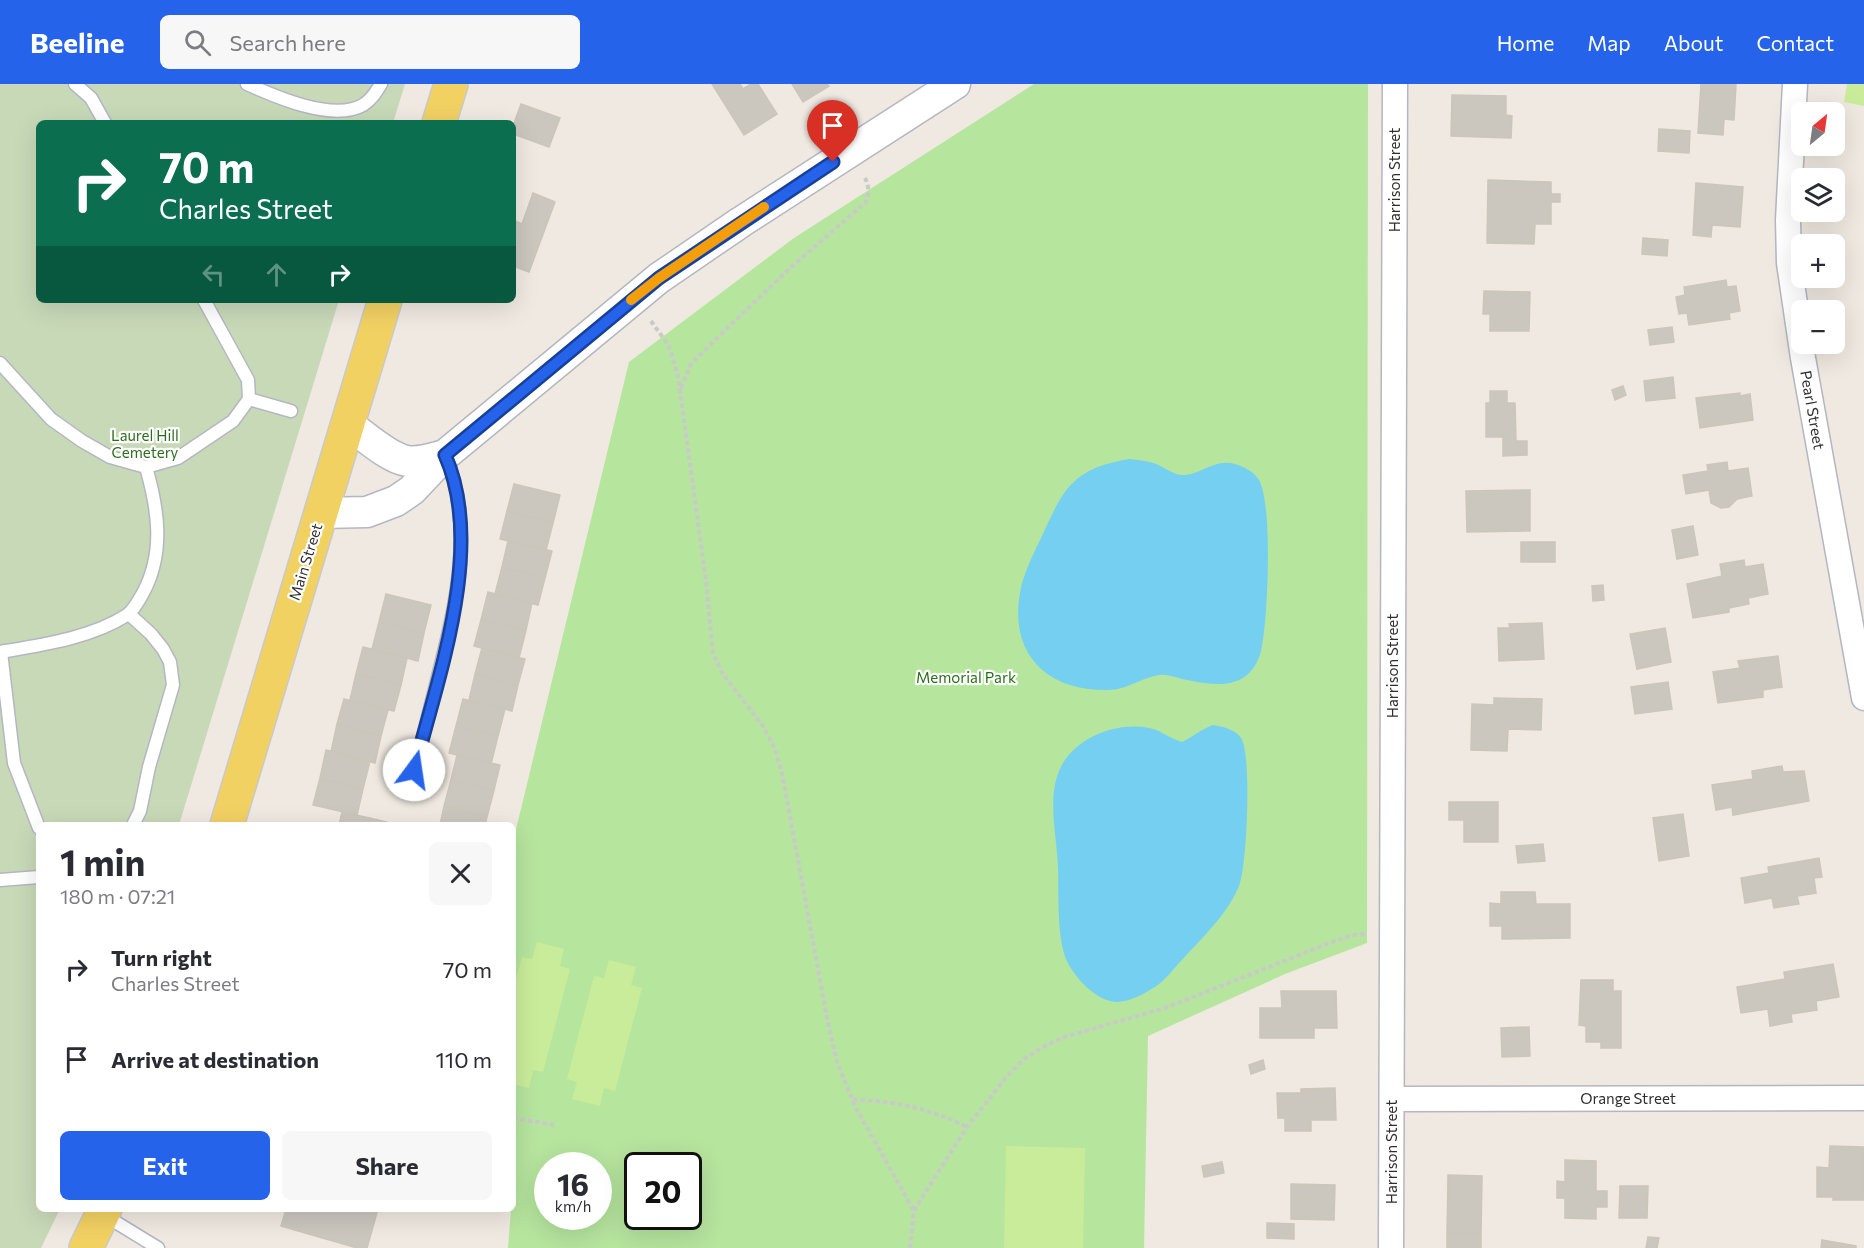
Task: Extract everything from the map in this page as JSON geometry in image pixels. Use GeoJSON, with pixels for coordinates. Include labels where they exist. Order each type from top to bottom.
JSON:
{"type":"FeatureCollection","features":[{"type":"Feature","properties":{"kind":"main road"},"geometry":{"type":"LineString","coordinates":[[440,120],[451,84]]}},
{"type":"Feature","properties":{"kind":"main road","name":"Main Street"},"geometry":{"type":"LineString","coordinates":[[228,822],[384,303]]}},
{"type":"Feature","properties":{"kind":"main road"},"geometry":{"type":"LineString","coordinates":[[86,1248],[104,1212]]}},
{"type":"Feature","properties":{"kind":"street"},"geometry":{"type":"LineString","coordinates":[[321,513],[367,512],[396,501],[412,490],[436,466],[659,278],[956,84]]}},
{"type":"Feature","properties":{"kind":"street","name":"Harrison Street"},"geometry":{"type":"LineString","coordinates":[[1391,1248],[1395,84]]}},
{"type":"Feature","properties":{"kind":"street","name":"Pearl Street"},"geometry":{"type":"LineString","coordinates":[[1795,84],[1788,220],[1789,263],[1803,358],[1858,629],[1864,698]]}},
{"type":"Feature","properties":{"kind":"street"},"geometry":{"type":"LineString","coordinates":[[348,424],[386,451],[406,461],[423,460],[436,466]]}},
{"type":"Feature","properties":{"kind":"street","name":"Orange Street"},"geometry":{"type":"LineString","coordinates":[[1392,1099],[1864,1098]]}},
{"type":"Feature","properties":{"kind":"lane"},"geometry":{"type":"LineString","coordinates":[[75,84],[91,98],[103,120]]}},
{"type":"Feature","properties":{"kind":"lane"},"geometry":{"type":"LineString","coordinates":[[247,84],[282,100],[317,108],[346,111],[362,106],[373,98],[381,84]]}},
{"type":"Feature","properties":{"kind":"lane"},"geometry":{"type":"LineString","coordinates":[[0,363],[51,419],[110,457],[146,467],[178,458],[233,421],[249,399],[248,380],[206,303]]}},
{"type":"Feature","properties":{"kind":"lane"},"geometry":{"type":"LineString","coordinates":[[249,399],[291,411]]}},
{"type":"Feature","properties":{"kind":"lane"},"geometry":{"type":"LineString","coordinates":[[409,792],[452,621],[457,591],[460,510],[455,482],[436,466]]}},
{"type":"Feature","properties":{"kind":"lane"},"geometry":{"type":"LineString","coordinates":[[37,822],[14,763],[0,652],[95,630],[129,614],[149,583],[156,557],[159,531],[153,489],[146,467]]}},
{"type":"Feature","properties":{"kind":"lane"},"geometry":{"type":"LineString","coordinates":[[129,614],[151,634],[163,649],[170,662],[173,685],[149,767],[140,811],[134,822]]}},
{"type":"Feature","properties":{"kind":"lane"},"geometry":{"type":"LineString","coordinates":[[0,880],[36,877]]}},
{"type":"Feature","properties":{"kind":"lane"},"geometry":{"type":"LineString","coordinates":[[104,1212],[153,1247]]}},
{"type":"Feature","properties":{"kind":"path"},"geometry":{"type":"LineString","coordinates":[[680,388],[691,364],[789,269],[850,218],[867,200],[868,184],[852,150]]}},
{"type":"Feature","properties":{"kind":"path"},"geometry":{"type":"LineString","coordinates":[[650,319],[669,346],[680,388],[706,581],[713,653],[722,673],[763,726],[779,761],[837,1062],[853,1100],[914,1211]]}},
{"type":"Feature","properties":{"kind":"path"},"geometry":{"type":"LineString","coordinates":[[910,1248],[914,1211],[967,1127],[1015,1068],[1041,1048],[1060,1038],[1168,1007],[1352,935],[1392,935]]}},
{"type":"Feature","properties":{"kind":"path"},"geometry":{"type":"LineString","coordinates":[[853,1100],[902,1104],[943,1115],[967,1127]]}},
{"type":"Feature","properties":{"kind":"path"},"geometry":{"type":"LineString","coordinates":[[516,1119],[554,1125]]}},
{"type":"Feature","properties":{"kind":"green space","name":"Laurel Hill Cemetery"},"geometry":{"type":"Polygon","coordinates":[[[0,84],[405,84],[394,120],[36,120],[36,303],[338,303],[180,822],[36,822],[36,1212],[59,1212],[41,1248],[0,1248],[0,84]]]}},
{"type":"Feature","properties":{"kind":"green space","name":"Memorial Park"},"geometry":{"type":"Polygon","coordinates":[[[1034,84],[1368,84],[1367,943],[1285,974],[1148,1036],[1144,1248],[508,1248],[511,1212],[516,1212],[516,830],[629,362],[794,238],[1034,84]]]}},
{"type":"Feature","properties":{"kind":"green space"},"geometry":{"type":"Polygon","coordinates":[[[1847,84],[1864,84],[1864,106],[1844,102],[1847,84]]]}},
{"type":"Feature","properties":{"kind":"green space"},"geometry":{"type":"Polygon","coordinates":[[[537,942],[564,949],[560,966],[570,969],[543,1072],[533,1070],[529,1088],[516,1085],[516,980],[522,957],[532,959],[537,942]]]}},
{"type":"Feature","properties":{"kind":"green space"},"geometry":{"type":"Polygon","coordinates":[[[609,960],[636,967],[631,985],[642,988],[615,1091],[604,1088],[600,1106],[572,1099],[577,1082],[567,1079],[594,976],[604,978],[609,960]]]}},
{"type":"Feature","properties":{"kind":"green space"},"geometry":{"type":"Polygon","coordinates":[[[1006,1146],[1085,1148],[1083,1248],[1004,1248],[1006,1146]]]}},
{"type":"Feature","properties":{"kind":"water"},"geometry":{"type":"Polygon","coordinates":[[[1129,459],[1153,463],[1181,475],[1188,475],[1222,463],[1230,463],[1247,469],[1259,480],[1263,493],[1268,537],[1266,615],[1261,651],[1256,664],[1249,674],[1240,680],[1218,684],[1163,675],[1153,676],[1115,689],[1087,689],[1067,684],[1051,676],[1037,665],[1027,651],[1018,615],[1020,593],[1023,579],[1056,506],[1072,484],[1082,475],[1110,463],[1129,459]]]}},
{"type":"Feature","properties":{"kind":"water"},"geometry":{"type":"Polygon","coordinates":[[[1213,725],[1236,732],[1244,748],[1247,810],[1244,857],[1239,886],[1221,916],[1162,982],[1129,1000],[1118,1002],[1103,998],[1089,990],[1078,978],[1069,965],[1062,944],[1053,813],[1056,780],[1062,765],[1072,751],[1102,732],[1125,727],[1149,728],[1182,742],[1213,725]]]}},
{"type":"Feature","properties":{"kind":"building"},"geometry":{"type":"Polygon","coordinates":[[[712,84],[740,84],[743,89],[751,84],[758,84],[777,114],[744,135],[712,84]]]}},
{"type":"Feature","properties":{"kind":"building"},"geometry":{"type":"Polygon","coordinates":[[[792,84],[827,84],[829,86],[803,102],[792,84]]]}},
{"type":"Feature","properties":{"kind":"building"},"geometry":{"type":"Polygon","coordinates":[[[1701,84],[1736,84],[1734,120],[1724,119],[1723,135],[1698,133],[1701,84]]]}},
{"type":"Feature","properties":{"kind":"building"},"geometry":{"type":"Polygon","coordinates":[[[1452,95],[1506,96],[1506,115],[1512,116],[1511,138],[1451,136],[1452,95]]]}},
{"type":"Feature","properties":{"kind":"building"},"geometry":{"type":"Polygon","coordinates":[[[521,104],[560,118],[549,147],[516,135],[515,120],[521,104]]]}},
{"type":"Feature","properties":{"kind":"building"},"geometry":{"type":"Polygon","coordinates":[[[1659,129],[1690,131],[1689,153],[1658,151],[1659,129]]]}},
{"type":"Feature","properties":{"kind":"building"},"geometry":{"type":"Polygon","coordinates":[[[1488,180],[1551,182],[1551,194],[1560,194],[1560,202],[1551,202],[1551,224],[1535,224],[1534,244],[1487,243],[1488,180]]]}},
{"type":"Feature","properties":{"kind":"building"},"geometry":{"type":"Polygon","coordinates":[[[1696,183],[1743,187],[1740,227],[1712,225],[1711,237],[1693,235],[1696,183]]]}},
{"type":"Feature","properties":{"kind":"building"},"geometry":{"type":"Polygon","coordinates":[[[533,193],[555,202],[529,272],[516,267],[516,221],[522,224],[533,193]]]}},
{"type":"Feature","properties":{"kind":"building"},"geometry":{"type":"Polygon","coordinates":[[[1643,238],[1668,240],[1667,256],[1642,254],[1643,238]]]}},
{"type":"Feature","properties":{"kind":"building"},"geometry":{"type":"Polygon","coordinates":[[[1726,280],[1727,287],[1736,286],[1740,311],[1729,313],[1730,319],[1689,325],[1687,313],[1679,314],[1676,297],[1685,295],[1684,287],[1726,280]]]}},
{"type":"Feature","properties":{"kind":"building"},"geometry":{"type":"Polygon","coordinates":[[[1484,291],[1530,292],[1529,331],[1490,331],[1490,314],[1483,314],[1484,291]]]}},
{"type":"Feature","properties":{"kind":"building"},"geometry":{"type":"Polygon","coordinates":[[[1672,327],[1674,342],[1650,345],[1648,330],[1672,327]]]}},
{"type":"Feature","properties":{"kind":"building"},"geometry":{"type":"Polygon","coordinates":[[[1673,377],[1675,398],[1646,401],[1644,381],[1673,377]]]}},
{"type":"Feature","properties":{"kind":"building"},"geometry":{"type":"Polygon","coordinates":[[[1623,386],[1626,395],[1615,400],[1612,390],[1623,386]]]}},
{"type":"Feature","properties":{"kind":"building"},"geometry":{"type":"Polygon","coordinates":[[[1490,391],[1507,391],[1507,403],[1515,403],[1516,441],[1527,441],[1527,455],[1503,456],[1503,437],[1486,437],[1486,403],[1490,403],[1490,391]]]}},
{"type":"Feature","properties":{"kind":"building"},"geometry":{"type":"Polygon","coordinates":[[[1740,393],[1740,396],[1750,394],[1753,420],[1700,428],[1696,398],[1740,393]]]}},
{"type":"Feature","properties":{"kind":"building"},"geometry":{"type":"Polygon","coordinates":[[[1727,462],[1728,471],[1748,468],[1752,496],[1737,499],[1729,507],[1721,508],[1711,503],[1709,490],[1686,494],[1683,475],[1708,471],[1707,465],[1727,462]]]}},
{"type":"Feature","properties":{"kind":"building"},"geometry":{"type":"Polygon","coordinates":[[[514,484],[560,495],[553,523],[507,511],[514,484]]]}},
{"type":"Feature","properties":{"kind":"building"},"geometry":{"type":"Polygon","coordinates":[[[1530,490],[1530,531],[1467,532],[1466,491],[1530,490]]]}},
{"type":"Feature","properties":{"kind":"building"},"geometry":{"type":"Polygon","coordinates":[[[507,511],[553,523],[546,550],[500,539],[507,511]]]}},
{"type":"Feature","properties":{"kind":"building"},"geometry":{"type":"Polygon","coordinates":[[[1693,526],[1698,555],[1677,559],[1672,530],[1693,526]]]}},
{"type":"Feature","properties":{"kind":"building"},"geometry":{"type":"Polygon","coordinates":[[[508,541],[552,551],[545,578],[502,567],[508,541]]]}},
{"type":"Feature","properties":{"kind":"building"},"geometry":{"type":"Polygon","coordinates":[[[1521,542],[1555,542],[1555,562],[1521,562],[1521,542]]]}},
{"type":"Feature","properties":{"kind":"building"},"geometry":{"type":"Polygon","coordinates":[[[1744,560],[1745,567],[1763,564],[1768,594],[1748,598],[1749,604],[1729,608],[1729,612],[1693,618],[1687,584],[1722,576],[1720,564],[1744,560]]]}},
{"type":"Feature","properties":{"kind":"building"},"geometry":{"type":"Polygon","coordinates":[[[502,567],[545,578],[538,605],[495,594],[502,567]]]}},
{"type":"Feature","properties":{"kind":"building"},"geometry":{"type":"Polygon","coordinates":[[[1603,585],[1604,600],[1593,601],[1592,586],[1603,585]]]}},
{"type":"Feature","properties":{"kind":"building"},"geometry":{"type":"Polygon","coordinates":[[[488,592],[532,603],[526,630],[481,620],[488,592]]]}},
{"type":"Feature","properties":{"kind":"building"},"geometry":{"type":"Polygon","coordinates":[[[386,594],[431,605],[424,633],[379,622],[386,594]]]}},
{"type":"Feature","properties":{"kind":"building"},"geometry":{"type":"Polygon","coordinates":[[[481,620],[526,630],[519,658],[474,646],[481,620]]]}},
{"type":"Feature","properties":{"kind":"building"},"geometry":{"type":"Polygon","coordinates":[[[379,622],[424,633],[418,661],[372,649],[379,622]]]}},
{"type":"Feature","properties":{"kind":"building"},"geometry":{"type":"Polygon","coordinates":[[[1542,623],[1544,659],[1499,661],[1498,628],[1510,628],[1509,624],[1542,623]]]}},
{"type":"Feature","properties":{"kind":"building"},"geometry":{"type":"Polygon","coordinates":[[[1665,628],[1671,662],[1637,669],[1630,634],[1665,628]]]}},
{"type":"Feature","properties":{"kind":"building"},"geometry":{"type":"Polygon","coordinates":[[[363,647],[407,658],[401,685],[356,674],[363,647]]]}},
{"type":"Feature","properties":{"kind":"building"},"geometry":{"type":"Polygon","coordinates":[[[482,648],[525,659],[518,685],[475,674],[482,648]]]}},
{"type":"Feature","properties":{"kind":"building"},"geometry":{"type":"Polygon","coordinates":[[[1778,656],[1782,687],[1763,690],[1763,697],[1718,703],[1713,672],[1740,668],[1738,661],[1778,656]]]}},
{"type":"Feature","properties":{"kind":"building"},"geometry":{"type":"Polygon","coordinates":[[[356,674],[401,685],[394,711],[350,700],[356,674]]]}},
{"type":"Feature","properties":{"kind":"building"},"geometry":{"type":"Polygon","coordinates":[[[475,674],[518,685],[512,711],[469,700],[475,674]]]}},
{"type":"Feature","properties":{"kind":"building"},"geometry":{"type":"Polygon","coordinates":[[[1668,682],[1672,709],[1635,714],[1631,687],[1668,682]]]}},
{"type":"Feature","properties":{"kind":"building"},"geometry":{"type":"Polygon","coordinates":[[[1494,698],[1542,699],[1541,730],[1508,729],[1507,751],[1471,750],[1472,704],[1494,705],[1494,698]]]}},
{"type":"Feature","properties":{"kind":"building"},"geometry":{"type":"Polygon","coordinates":[[[344,699],[388,710],[381,736],[337,724],[344,699]]]}},
{"type":"Feature","properties":{"kind":"building"},"geometry":{"type":"Polygon","coordinates":[[[463,699],[505,709],[498,736],[456,726],[463,699]]]}},
{"type":"Feature","properties":{"kind":"building"},"geometry":{"type":"Polygon","coordinates":[[[337,724],[381,736],[375,763],[331,752],[337,724]]]}},
{"type":"Feature","properties":{"kind":"building"},"geometry":{"type":"Polygon","coordinates":[[[456,726],[498,736],[491,764],[449,753],[456,726]]]}},
{"type":"Feature","properties":{"kind":"building"},"geometry":{"type":"Polygon","coordinates":[[[326,750],[370,761],[363,789],[320,778],[326,750]]]}},
{"type":"Feature","properties":{"kind":"building"},"geometry":{"type":"Polygon","coordinates":[[[457,755],[500,765],[494,790],[451,780],[457,755]]]}},
{"type":"Feature","properties":{"kind":"building"},"geometry":{"type":"Polygon","coordinates":[[[1782,766],[1783,772],[1804,771],[1809,801],[1733,815],[1732,807],[1716,810],[1712,785],[1753,779],[1752,771],[1782,766]]]}},
{"type":"Feature","properties":{"kind":"building"},"geometry":{"type":"Polygon","coordinates":[[[320,778],[363,789],[357,815],[313,805],[320,778]]]}},
{"type":"Feature","properties":{"kind":"building"},"geometry":{"type":"Polygon","coordinates":[[[451,780],[494,790],[487,817],[444,806],[451,780]]]}},
{"type":"Feature","properties":{"kind":"building"},"geometry":{"type":"Polygon","coordinates":[[[1449,802],[1498,802],[1498,842],[1464,842],[1464,820],[1449,820],[1449,802]]]}},
{"type":"Feature","properties":{"kind":"building"},"geometry":{"type":"Polygon","coordinates":[[[444,806],[487,817],[486,822],[441,822],[444,806]]]}},
{"type":"Feature","properties":{"kind":"building"},"geometry":{"type":"Polygon","coordinates":[[[342,812],[370,818],[369,822],[340,822],[342,812]]]}},
{"type":"Feature","properties":{"kind":"building"},"geometry":{"type":"Polygon","coordinates":[[[1683,814],[1689,856],[1659,861],[1653,818],[1683,814]]]}},
{"type":"Feature","properties":{"kind":"building"},"geometry":{"type":"Polygon","coordinates":[[[370,818],[386,822],[369,822],[370,818]]]}},
{"type":"Feature","properties":{"kind":"building"},"geometry":{"type":"Polygon","coordinates":[[[1543,844],[1545,861],[1518,863],[1516,846],[1543,844]]]}},
{"type":"Feature","properties":{"kind":"building"},"geometry":{"type":"Polygon","coordinates":[[[1819,858],[1822,877],[1814,878],[1816,893],[1797,896],[1799,904],[1774,908],[1772,898],[1745,903],[1741,878],[1769,873],[1768,867],[1819,858]]]}},
{"type":"Feature","properties":{"kind":"building"},"geometry":{"type":"Polygon","coordinates":[[[1501,892],[1535,892],[1536,904],[1570,904],[1570,938],[1502,939],[1502,926],[1490,926],[1490,903],[1501,904],[1501,892]]]}},
{"type":"Feature","properties":{"kind":"building"},"geometry":{"type":"Polygon","coordinates":[[[1833,964],[1839,997],[1816,1001],[1817,1010],[1791,1014],[1792,1022],[1770,1026],[1768,1009],[1741,1013],[1737,987],[1785,979],[1784,972],[1833,964]]]}},
{"type":"Feature","properties":{"kind":"building"},"geometry":{"type":"Polygon","coordinates":[[[1581,980],[1613,980],[1613,991],[1621,991],[1621,1048],[1601,1048],[1601,1042],[1586,1042],[1586,1026],[1579,1025],[1581,980]]]}},
{"type":"Feature","properties":{"kind":"building"},"geometry":{"type":"Polygon","coordinates":[[[1281,991],[1336,991],[1337,1028],[1314,1028],[1314,1038],[1260,1038],[1260,1008],[1282,1008],[1281,991]]]}},
{"type":"Feature","properties":{"kind":"building"},"geometry":{"type":"Polygon","coordinates":[[[1529,1027],[1530,1056],[1502,1057],[1501,1028],[1529,1027]]]}},
{"type":"Feature","properties":{"kind":"building"},"geometry":{"type":"Polygon","coordinates":[[[1263,1060],[1265,1069],[1251,1074],[1249,1065],[1263,1060]]]}},
{"type":"Feature","properties":{"kind":"building"},"geometry":{"type":"Polygon","coordinates":[[[1335,1088],[1336,1120],[1311,1120],[1311,1131],[1285,1131],[1285,1118],[1278,1118],[1277,1093],[1301,1093],[1301,1089],[1335,1088]]]}},
{"type":"Feature","properties":{"kind":"building"},"geometry":{"type":"Polygon","coordinates":[[[1830,1146],[1864,1147],[1864,1200],[1833,1200],[1833,1197],[1817,1197],[1817,1167],[1829,1168],[1830,1146]]]}},
{"type":"Feature","properties":{"kind":"building"},"geometry":{"type":"Polygon","coordinates":[[[1565,1160],[1596,1161],[1596,1191],[1607,1191],[1607,1207],[1596,1207],[1596,1219],[1565,1218],[1565,1198],[1557,1198],[1557,1181],[1565,1182],[1565,1160]]]}},
{"type":"Feature","properties":{"kind":"building"},"geometry":{"type":"Polygon","coordinates":[[[1222,1162],[1224,1173],[1204,1177],[1202,1166],[1222,1162]]]}},
{"type":"Feature","properties":{"kind":"building"},"geometry":{"type":"Polygon","coordinates":[[[1448,1175],[1482,1176],[1481,1234],[1447,1234],[1448,1175]]]}},
{"type":"Feature","properties":{"kind":"building"},"geometry":{"type":"Polygon","coordinates":[[[1291,1184],[1335,1185],[1334,1220],[1291,1219],[1291,1184]]]}},
{"type":"Feature","properties":{"kind":"building"},"geometry":{"type":"Polygon","coordinates":[[[1620,1186],[1648,1186],[1647,1218],[1619,1218],[1620,1186]]]}},
{"type":"Feature","properties":{"kind":"building"},"geometry":{"type":"Polygon","coordinates":[[[285,1212],[377,1212],[367,1248],[357,1248],[281,1226],[285,1212]]]}},
{"type":"Feature","properties":{"kind":"building"},"geometry":{"type":"Polygon","coordinates":[[[1267,1223],[1294,1224],[1294,1239],[1267,1238],[1267,1223]]]}},
{"type":"Feature","properties":{"kind":"building"},"geometry":{"type":"Polygon","coordinates":[[[1447,1234],[1481,1234],[1481,1248],[1447,1248],[1447,1234]]]}},
{"type":"Feature","properties":{"kind":"building"},"geometry":{"type":"Polygon","coordinates":[[[1648,1237],[1659,1238],[1657,1248],[1646,1248],[1648,1237]]]}},
{"type":"Feature","properties":{"kind":"building"},"geometry":{"type":"Polygon","coordinates":[[[1822,1240],[1856,1246],[1856,1248],[1821,1248],[1822,1240]]]}},
{"type":"Feature","properties":{"kind":"slow traffic"},"geometry":{"type":"LineString","coordinates":[[631,300],[659,278],[764,207]]}},
{"type":"Feature","properties":{"kind":"route"},"geometry":{"type":"LineString","coordinates":[[414,770],[452,621],[457,591],[460,510],[455,482],[445,455],[659,278],[833,162]]}}]}
